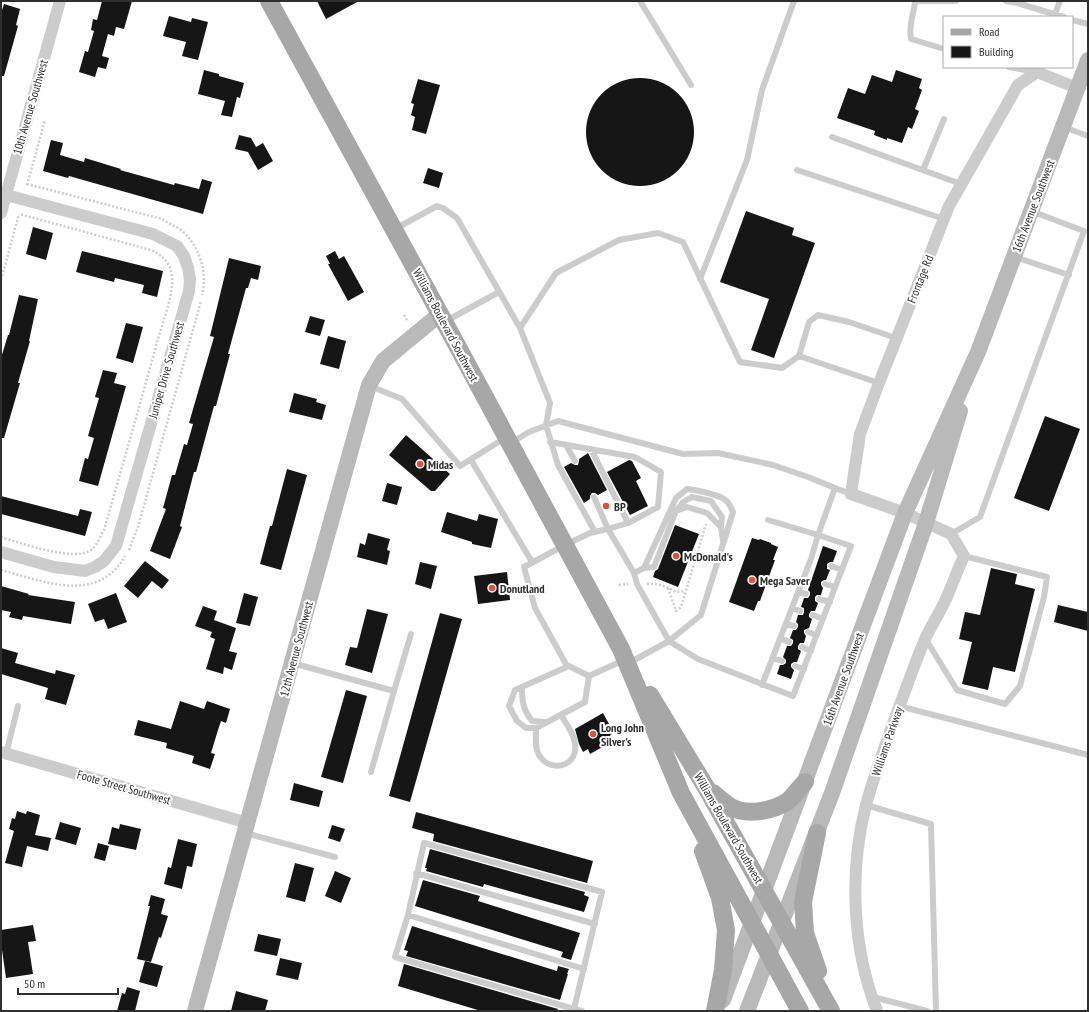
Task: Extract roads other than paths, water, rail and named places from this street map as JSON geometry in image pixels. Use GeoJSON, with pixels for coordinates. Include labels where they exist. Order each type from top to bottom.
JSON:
{"type":"FeatureCollection","features":[{"type":"Feature","properties":{"kind":"main road","name":"Williams Boulevard Southwest"},"geometry":{"type":"LineString","coordinates":[[269,1],[626,659],[707,789],[831,1011]]}},
{"type":"Feature","properties":{"kind":"main road","name":"16th Avenue Southwest"},"geometry":{"type":"LineString","coordinates":[[747,1011],[835,786],[926,523],[978,352],[1088,60]]}},
{"type":"Feature","properties":{"kind":"main road","name":"12th Avenue Southwest"},"geometry":{"type":"LineString","coordinates":[[195,1011],[369,385],[384,361],[442,318]]}},
{"type":"Feature","properties":{"kind":"main road","name":"16th Avenue Southwest"},"geometry":{"type":"LineString","coordinates":[[719,1011],[905,513],[978,352]]}},
{"type":"Feature","properties":{"kind":"main road","name":"Williams Boulevard Southwest"},"geometry":{"type":"LineString","coordinates":[[626,659],[681,792],[800,1011]]}},
{"type":"Feature","properties":{"kind":"main road"},"geometry":{"type":"LineString","coordinates":[[707,789],[731,807],[741,811],[753,812],[772,809],[788,800],[805,782]]}},
{"type":"Feature","properties":{"kind":"main road"},"geometry":{"type":"LineString","coordinates":[[681,792],[720,898],[726,930],[723,970],[715,1011]]}},
{"type":"Feature","properties":{"kind":"main road"},"geometry":{"type":"LineString","coordinates":[[817,833],[803,902],[803,916],[805,933],[831,1011]]}},
{"type":"Feature","properties":{"kind":"street","name":"10th Avenue Southwest"},"geometry":{"type":"LineString","coordinates":[[1,213],[60,1]]}},
{"type":"Feature","properties":{"kind":"street"},"geometry":{"type":"LineString","coordinates":[[1037,72],[1077,88]]}},
{"type":"Feature","properties":{"kind":"street","name":"Frontage Rd"},"geometry":{"type":"LineString","coordinates":[[851,494],[860,434],[896,338],[949,206],[1018,85],[1037,72]]}},
{"type":"Feature","properties":{"kind":"street","name":"Juniper Drive Southwest"},"geometry":{"type":"LineString","coordinates":[[1,552],[54,567],[85,571],[104,561],[116,546],[189,291],[190,279],[186,262],[177,246],[153,234],[6,195]]}},
{"type":"Feature","properties":{"kind":"street"},"geometry":{"type":"LineString","coordinates":[[851,494],[905,513],[951,534],[964,556]]}},
{"type":"Feature","properties":{"kind":"street","name":"Williams Parkway"},"geometry":{"type":"LineString","coordinates":[[877,1011],[863,966],[857,917],[856,883],[859,842],[866,805],[899,706],[925,638],[945,601],[964,556]]}},
{"type":"Feature","properties":{"kind":"street","name":"Foote Street Southwest"},"geometry":{"type":"LineString","coordinates":[[4,753],[246,828]]}},
{"type":"Feature","properties":{"kind":"lane"},"geometry":{"type":"LineString","coordinates":[[640,1],[691,86]]}},
{"type":"Feature","properties":{"kind":"lane"},"geometry":{"type":"LineString","coordinates":[[700,279],[747,160],[762,90],[794,1]]}},
{"type":"Feature","properties":{"kind":"lane"},"geometry":{"type":"LineString","coordinates":[[915,1],[910,31],[911,39],[943,49]]}},
{"type":"Feature","properties":{"kind":"lane"},"geometry":{"type":"LineString","coordinates":[[918,1],[956,1]]}},
{"type":"Feature","properties":{"kind":"lane"},"geometry":{"type":"LineString","coordinates":[[1006,1],[1061,16]]}},
{"type":"Feature","properties":{"kind":"lane"},"geometry":{"type":"LineString","coordinates":[[1055,14],[1060,1]]}},
{"type":"Feature","properties":{"kind":"lane"},"geometry":{"type":"LineString","coordinates":[[1073,20],[1088,24]]}},
{"type":"Feature","properties":{"kind":"lane"},"geometry":{"type":"LineString","coordinates":[[1015,68],[1037,72]]}},
{"type":"Feature","properties":{"kind":"lane"},"geometry":{"type":"LineString","coordinates":[[923,170],[944,119]]}},
{"type":"Feature","properties":{"kind":"lane"},"geometry":{"type":"LineString","coordinates":[[1062,127],[1088,136]]}},
{"type":"Feature","properties":{"kind":"lane"},"geometry":{"type":"LineString","coordinates":[[832,137],[961,184]]}},
{"type":"Feature","properties":{"kind":"lane"},"geometry":{"type":"LineString","coordinates":[[797,170],[944,219]]}},
{"type":"Feature","properties":{"kind":"lane"},"geometry":{"type":"LineString","coordinates":[[394,229],[437,206],[443,208],[457,218],[520,328],[550,403],[546,425],[558,465],[595,532]]}},
{"type":"Feature","properties":{"kind":"lane"},"geometry":{"type":"LineString","coordinates":[[951,534],[980,517],[1084,231],[1031,211]]}},
{"type":"Feature","properties":{"kind":"lane"},"geometry":{"type":"LineString","coordinates":[[520,328],[556,273],[619,240],[658,233],[684,242],[740,362],[782,368],[799,356],[809,322],[818,315],[849,322],[896,338]]}},
{"type":"Feature","properties":{"kind":"lane"},"geometry":{"type":"LineString","coordinates":[[1014,256],[1068,275]]}},
{"type":"Feature","properties":{"kind":"lane"},"geometry":{"type":"LineString","coordinates":[[442,318],[499,292]]}},
{"type":"Feature","properties":{"kind":"lane"},"geometry":{"type":"LineString","coordinates":[[799,356],[879,383]]}},
{"type":"Feature","properties":{"kind":"lane"},"geometry":{"type":"LineString","coordinates":[[369,385],[402,399],[460,466],[508,440],[558,421],[683,454],[718,453],[773,465],[851,494]]}},
{"type":"Feature","properties":{"kind":"lane"},"geometry":{"type":"LineString","coordinates":[[550,442],[635,457],[661,472],[658,507],[628,523],[590,533],[524,567],[535,608],[567,666]]}},
{"type":"Feature","properties":{"kind":"lane"},"geometry":{"type":"LineString","coordinates":[[566,445],[575,461]]}},
{"type":"Feature","properties":{"kind":"lane"},"geometry":{"type":"LineString","coordinates":[[591,449],[628,523]]}},
{"type":"Feature","properties":{"kind":"lane"},"geometry":{"type":"LineString","coordinates":[[471,460],[532,562]]}},
{"type":"Feature","properties":{"kind":"lane"},"geometry":{"type":"LineString","coordinates":[[762,685],[811,559],[835,488]]}},
{"type":"Feature","properties":{"kind":"lane"},"geometry":{"type":"LineString","coordinates":[[589,676],[669,641],[701,615],[733,512],[730,506],[724,499],[697,490],[687,489],[676,498],[644,568]]}},
{"type":"Feature","properties":{"kind":"lane"},"geometry":{"type":"LineString","coordinates":[[634,573],[644,568],[654,567],[676,511],[683,502],[692,497],[711,501],[722,517],[721,527],[723,542]]}},
{"type":"Feature","properties":{"kind":"lane"},"geometry":{"type":"LineString","coordinates":[[594,498],[608,529],[634,573],[637,584],[669,641],[698,659],[793,696],[851,546],[768,520]]}},
{"type":"Feature","properties":{"kind":"lane"},"geometry":{"type":"LineString","coordinates":[[676,511],[687,508],[707,513],[721,527]]}},
{"type":"Feature","properties":{"kind":"lane"},"geometry":{"type":"LineString","coordinates":[[925,638],[957,690],[1005,704],[1020,686],[1044,597],[1047,576],[964,556]]}},
{"type":"Feature","properties":{"kind":"lane"},"geometry":{"type":"LineString","coordinates":[[811,559],[818,561]]}},
{"type":"Feature","properties":{"kind":"lane"},"geometry":{"type":"LineString","coordinates":[[832,566],[842,570]]}},
{"type":"Feature","properties":{"kind":"lane"},"geometry":{"type":"LineString","coordinates":[[804,577],[811,580]]}},
{"type":"Feature","properties":{"kind":"lane"},"geometry":{"type":"LineString","coordinates":[[825,584],[835,587]]}},
{"type":"Feature","properties":{"kind":"lane"},"geometry":{"type":"LineString","coordinates":[[798,592],[806,594]]}},
{"type":"Feature","properties":{"kind":"lane"},"geometry":{"type":"LineString","coordinates":[[820,599],[830,602]]}},
{"type":"Feature","properties":{"kind":"lane"},"geometry":{"type":"LineString","coordinates":[[792,608],[800,611]]}},
{"type":"Feature","properties":{"kind":"lane"},"geometry":{"type":"LineString","coordinates":[[814,615],[823,619]]}},
{"type":"Feature","properties":{"kind":"lane"},"geometry":{"type":"LineString","coordinates":[[786,624],[794,626]]}},
{"type":"Feature","properties":{"kind":"lane"},"geometry":{"type":"LineString","coordinates":[[808,632],[817,635]]}},
{"type":"Feature","properties":{"kind":"lane"},"geometry":{"type":"LineString","coordinates":[[371,772],[411,634]]}},
{"type":"Feature","properties":{"kind":"lane"},"geometry":{"type":"LineString","coordinates":[[780,638],[789,642]]}},
{"type":"Feature","properties":{"kind":"lane"},"geometry":{"type":"LineString","coordinates":[[802,647],[811,651]]}},
{"type":"Feature","properties":{"kind":"lane"},"geometry":{"type":"LineString","coordinates":[[773,658],[782,661]]}},
{"type":"Feature","properties":{"kind":"lane"},"geometry":{"type":"LineString","coordinates":[[292,663],[394,691]]}},
{"type":"Feature","properties":{"kind":"lane"},"geometry":{"type":"LineString","coordinates":[[567,666],[589,676],[584,702],[536,728],[526,728],[517,722],[509,706],[515,690],[567,666]]}},
{"type":"Feature","properties":{"kind":"lane"},"geometry":{"type":"LineString","coordinates":[[795,666],[804,669]]}},
{"type":"Feature","properties":{"kind":"lane"},"geometry":{"type":"LineString","coordinates":[[522,687],[522,702],[527,714],[532,721],[547,722]]}},
{"type":"Feature","properties":{"kind":"lane"},"geometry":{"type":"LineString","coordinates":[[4,753],[18,706]]}},
{"type":"Feature","properties":{"kind":"lane"},"geometry":{"type":"LineString","coordinates":[[899,706],[1088,755]]}},
{"type":"Feature","properties":{"kind":"lane"},"geometry":{"type":"LineString","coordinates":[[536,728],[536,748],[540,757],[548,765],[566,765],[571,761],[576,751],[574,739],[561,714]]}},
{"type":"Feature","properties":{"kind":"lane"},"geometry":{"type":"LineString","coordinates":[[866,805],[931,824],[936,1011]]}},
{"type":"Feature","properties":{"kind":"lane"},"geometry":{"type":"LineString","coordinates":[[246,828],[335,857]]}},
{"type":"Feature","properties":{"kind":"lane"},"geometry":{"type":"LineString","coordinates":[[574,1009],[602,892],[424,843],[416,873],[408,915],[395,957],[574,1009],[582,1011]]}},
{"type":"Feature","properties":{"kind":"lane"},"geometry":{"type":"LineString","coordinates":[[416,873],[595,924]]}},
{"type":"Feature","properties":{"kind":"lane"},"geometry":{"type":"LineString","coordinates":[[408,915],[584,969]]}},
{"type":"Feature","properties":{"kind":"lane"},"geometry":{"type":"LineString","coordinates":[[872,997],[927,1011]]}},
{"type":"Feature","properties":{"kind":"place","name":"Midas"},"geometry":{"type":"Point","coordinates":[420,464]}},
{"type":"Feature","properties":{"kind":"place","name":"BP"},"geometry":{"type":"Point","coordinates":[606,506]}},
{"type":"Feature","properties":{"kind":"place","name":"McDonald's"},"geometry":{"type":"Point","coordinates":[676,556]}},
{"type":"Feature","properties":{"kind":"place","name":"Mega Saver"},"geometry":{"type":"Point","coordinates":[752,580]}},
{"type":"Feature","properties":{"kind":"place","name":"Donutland"},"geometry":{"type":"Point","coordinates":[492,588]}},
{"type":"Feature","properties":{"kind":"place","name":"Long John Silver's"},"geometry":{"type":"Point","coordinates":[593,734]}}]}
